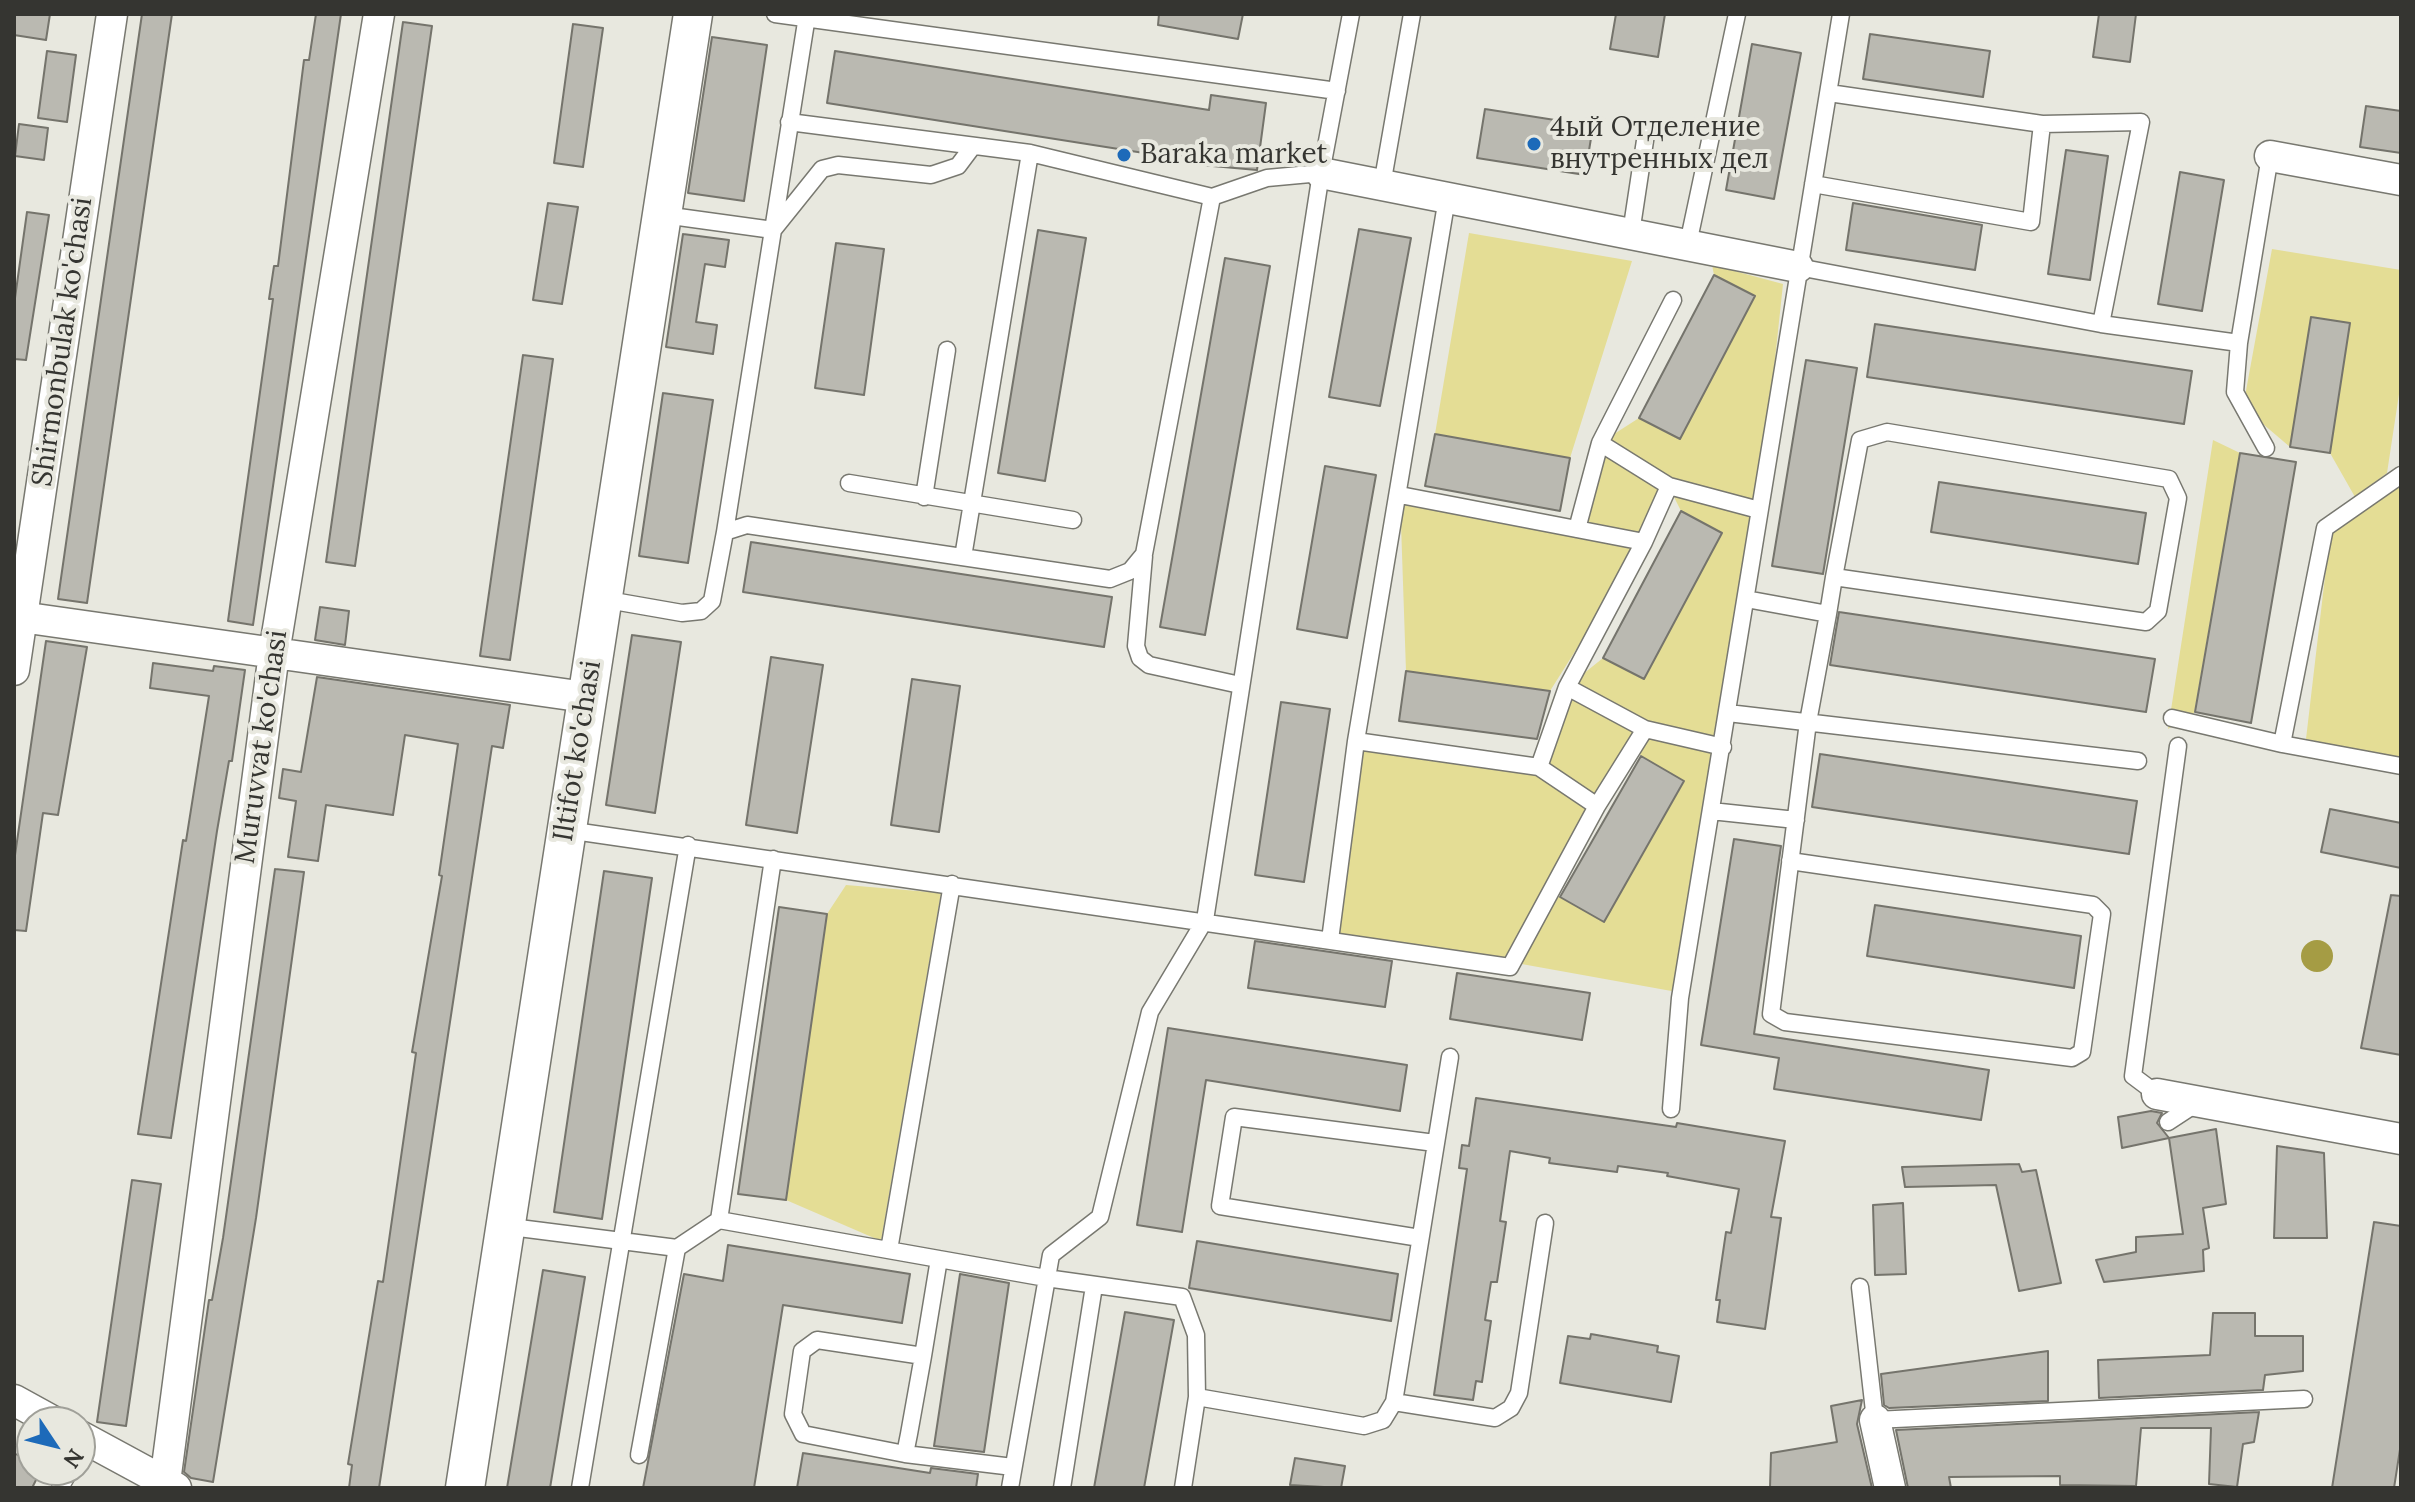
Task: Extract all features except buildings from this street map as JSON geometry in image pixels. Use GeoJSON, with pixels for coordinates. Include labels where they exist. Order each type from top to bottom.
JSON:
{"type":"FeatureCollection","features":[{"type":"Feature","properties":{"kind":"street","name":"Shirmonbulak ko'chasi"},"geometry":{"type":"LineString","coordinates":[[14,670],[18,616],[112,14]]}},
{"type":"Feature","properties":{"kind":"street","name":"Muruvvat ko'chasi"},"geometry":{"type":"LineString","coordinates":[[170,1485],[274,653],[379,14]]}},
{"type":"Feature","properties":{"kind":"street","name":"Iltifot ko'chasi"},"geometry":{"type":"LineString","coordinates":[[465,1488],[503,1226],[664,215],[693,14]]}},
{"type":"Feature","properties":{"kind":"street"},"geometry":{"type":"LineString","coordinates":[[2270,156],[2401,180]]}},
{"type":"Feature","properties":{"kind":"street"},"geometry":{"type":"LineString","coordinates":[[1321,173],[1798,267]]}},
{"type":"Feature","properties":{"kind":"street"},"geometry":{"type":"LineString","coordinates":[[18,616],[585,697]]}},
{"type":"Feature","properties":{"kind":"street"},"geometry":{"type":"LineString","coordinates":[[2162,1108],[2198,1102],[2282,1108],[2401,1139]]}},
{"type":"Feature","properties":{"kind":"street"},"geometry":{"type":"LineString","coordinates":[[1875,1420],[1890,1488]]}},
{"type":"Feature","properties":{"kind":"street"},"geometry":{"type":"LineString","coordinates":[[96,1449],[170,1485]]}},
{"type":"Feature","properties":{"kind":"lane"},"geometry":{"type":"LineString","coordinates":[[775,14],[1337,91]]}},
{"type":"Feature","properties":{"kind":"lane"},"geometry":{"type":"LineString","coordinates":[[1010,1488],[1051,1255],[1100,1217],[1150,1012],[1205,920],[1321,173],[1351,14]]}},
{"type":"Feature","properties":{"kind":"lane"},"geometry":{"type":"LineString","coordinates":[[1382,185],[1412,14]]}},
{"type":"Feature","properties":{"kind":"lane"},"geometry":{"type":"LineString","coordinates":[[1688,244],[1737,14]]}},
{"type":"Feature","properties":{"kind":"lane"},"geometry":{"type":"LineString","coordinates":[[1671,1109],[1680,998],[1841,14]]}},
{"type":"Feature","properties":{"kind":"lane"},"geometry":{"type":"LineString","coordinates":[[601,599],[682,613],[701,611],[712,601],[807,16]]}},
{"type":"Feature","properties":{"kind":"lane"},"geometry":{"type":"LineString","coordinates":[[1829,93],[2042,124],[2141,122],[2101,324]]}},
{"type":"Feature","properties":{"kind":"lane"},"geometry":{"type":"LineString","coordinates":[[789,122],[1030,153],[1212,197],[1267,178],[1321,173]]}},
{"type":"Feature","properties":{"kind":"lane"},"geometry":{"type":"LineString","coordinates":[[1813,184],[2031,222],[2042,124]]}},
{"type":"Feature","properties":{"kind":"lane"},"geometry":{"type":"LineString","coordinates":[[1631,233],[1646,134]]}},
{"type":"Feature","properties":{"kind":"lane"},"geometry":{"type":"LineString","coordinates":[[773,230],[822,169],[838,165],[931,175],[958,166],[973,146]]}},
{"type":"Feature","properties":{"kind":"lane"},"geometry":{"type":"LineString","coordinates":[[963,557],[1030,153]]}},
{"type":"Feature","properties":{"kind":"lane"},"geometry":{"type":"LineString","coordinates":[[2266,448],[2235,392],[2239,343],[2270,156]]}},
{"type":"Feature","properties":{"kind":"lane"},"geometry":{"type":"LineString","coordinates":[[1212,197],[1144,554],[1136,646],[1140,658],[1149,665],[1240,685]]}},
{"type":"Feature","properties":{"kind":"lane"},"geometry":{"type":"LineString","coordinates":[[1330,940],[1356,741],[1400,495],[1447,198]]}},
{"type":"Feature","properties":{"kind":"lane"},"geometry":{"type":"LineString","coordinates":[[664,215],[773,230]]}},
{"type":"Feature","properties":{"kind":"lane"},"geometry":{"type":"LineString","coordinates":[[1798,267],[2101,324],[2239,343]]}},
{"type":"Feature","properties":{"kind":"lane"},"geometry":{"type":"LineString","coordinates":[[1577,529],[1600,443],[1673,300]]}},
{"type":"Feature","properties":{"kind":"lane"},"geometry":{"type":"LineString","coordinates":[[924,497],[947,350]]}},
{"type":"Feature","properties":{"kind":"lane"},"geometry":{"type":"LineString","coordinates":[[1790,861],[2093,905],[2102,914],[2082,1052],[2072,1058],[1785,1022],[1771,1014],[1790,861],[1796,820],[1808,722],[1834,577],[1860,440],[1887,432],[2169,479],[2178,498],[2158,611],[2146,622],[1834,577]]}},
{"type":"Feature","properties":{"kind":"lane"},"geometry":{"type":"LineString","coordinates":[[1600,443],[1669,486],[1759,510]]}},
{"type":"Feature","properties":{"kind":"lane"},"geometry":{"type":"LineString","coordinates":[[2282,744],[2325,528],[2401,475]]}},
{"type":"Feature","properties":{"kind":"lane"},"geometry":{"type":"LineString","coordinates":[[849,483],[1073,520]]}},
{"type":"Feature","properties":{"kind":"lane"},"geometry":{"type":"LineString","coordinates":[[1539,767],[1567,687],[1644,542],[1669,486]]}},
{"type":"Feature","properties":{"kind":"lane"},"geometry":{"type":"LineString","coordinates":[[1400,495],[1644,542]]}},
{"type":"Feature","properties":{"kind":"lane"},"geometry":{"type":"LineString","coordinates":[[725,532],[747,525],[1110,579],[1130,571],[1144,554]]}},
{"type":"Feature","properties":{"kind":"lane"},"geometry":{"type":"LineString","coordinates":[[1746,599],[1828,614]]}},
{"type":"Feature","properties":{"kind":"lane"},"geometry":{"type":"LineString","coordinates":[[1567,687],[1645,729],[1723,747]]}},
{"type":"Feature","properties":{"kind":"lane"},"geometry":{"type":"LineString","coordinates":[[1728,713],[2138,761]]}},
{"type":"Feature","properties":{"kind":"lane"},"geometry":{"type":"LineString","coordinates":[[2172,718],[2282,744],[2401,766]]}},
{"type":"Feature","properties":{"kind":"lane"},"geometry":{"type":"LineString","coordinates":[[566,830],[1205,920],[1510,967],[1597,806],[1645,729]]}},
{"type":"Feature","properties":{"kind":"lane"},"geometry":{"type":"LineString","coordinates":[[1356,741],[1539,767],[1597,806]]}},
{"type":"Feature","properties":{"kind":"lane"},"geometry":{"type":"LineString","coordinates":[[2162,1108],[2133,1076],[2178,746]]}},
{"type":"Feature","properties":{"kind":"lane"},"geometry":{"type":"LineString","coordinates":[[1711,811],[1796,820]]}},
{"type":"Feature","properties":{"kind":"lane"},"geometry":{"type":"LineString","coordinates":[[580,1488],[688,845]]}},
{"type":"Feature","properties":{"kind":"lane"},"geometry":{"type":"LineString","coordinates":[[719,1220],[773,859]]}},
{"type":"Feature","properties":{"kind":"lane"},"geometry":{"type":"LineString","coordinates":[[889,1250],[952,884]]}},
{"type":"Feature","properties":{"kind":"lane"},"geometry":{"type":"LineString","coordinates":[[1197,1397],[1364,1426],[1383,1420],[1394,1402],[1450,1057]]}},
{"type":"Feature","properties":{"kind":"lane"},"geometry":{"type":"LineString","coordinates":[[1420,1238],[1220,1206],[1234,1117],[1435,1143]]}},
{"type":"Feature","properties":{"kind":"lane"},"geometry":{"type":"LineString","coordinates":[[503,1226],[677,1248],[719,1220],[1094,1286],[1182,1297],[1196,1335],[1197,1397],[1183,1488]]}},
{"type":"Feature","properties":{"kind":"lane"},"geometry":{"type":"LineString","coordinates":[[1394,1402],[1495,1418],[1511,1408],[1519,1393],[1545,1223]]}},
{"type":"Feature","properties":{"kind":"lane"},"geometry":{"type":"LineString","coordinates":[[639,1455],[677,1248]]}},
{"type":"Feature","properties":{"kind":"lane"},"geometry":{"type":"LineString","coordinates":[[905,1454],[939,1259]]}},
{"type":"Feature","properties":{"kind":"lane"},"geometry":{"type":"LineString","coordinates":[[1062,1488],[1094,1286]]}},
{"type":"Feature","properties":{"kind":"lane"},"geometry":{"type":"LineString","coordinates":[[1860,1287],[1875,1420],[2304,1399]]}},
{"type":"Feature","properties":{"kind":"lane"},"geometry":{"type":"LineString","coordinates":[[923,1356],[817,1340],[802,1351],[793,1414],[803,1434],[905,1454],[1013,1467]]}},
{"type":"Feature","properties":{"kind":"shaded area"},"geometry":{"type":"Polygon","coordinates":[[[1469,233],[1632,261],[1570,458],[1435,434],[1469,233]]]}},
{"type":"Feature","properties":{"kind":"shaded area"},"geometry":{"type":"Polygon","coordinates":[[[2272,249],[2401,270],[2401,381],[2387,473],[2355,497],[2330,453],[2350,323],[2311,317],[2290,447],[2243,407],[2272,249]]]}},
{"type":"Feature","properties":{"kind":"shaded area"},"geometry":{"type":"Polygon","coordinates":[[[1712,265],[1783,284],[1759,510],[1677,992],[1516,963],[1559,896],[1604,921],[1684,782],[1640,755],[1644,732],[1507,963],[1330,940],[1356,741],[1539,767],[1567,687],[1603,658],[1644,679],[1722,533],[1681,511],[1669,487],[1644,542],[1550,691],[1406,671],[1400,495],[1577,529],[1600,443],[1639,418],[1680,439],[1754,296],[1714,275],[1712,265]]]}},
{"type":"Feature","properties":{"kind":"shaded area"},"geometry":{"type":"Polygon","coordinates":[[[2213,440],[2240,453],[2194,713],[2168,729],[2213,440]]]}},
{"type":"Feature","properties":{"kind":"shaded area"},"geometry":{"type":"Polygon","coordinates":[[[2401,480],[2401,760],[2306,739],[2330,534],[2401,480]]]}},
{"type":"Feature","properties":{"kind":"shaded area"},"geometry":{"type":"Polygon","coordinates":[[[846,885],[941,893],[881,1241],[786,1200],[827,914],[846,885]]]}},
{"type":"Feature","properties":{"kind":"shaded area"},"geometry":{"type":"Polygon","coordinates":[[[2317,940],[2328,945],[2333,956],[2328,967],[2317,972],[2306,967],[2301,956],[2306,945],[2317,940]]]}},
{"type":"Feature","properties":{"kind":"place","name":"4ый Отделение внутренных дел"},"geometry":{"type":"Point","coordinates":[1534,144]}},
{"type":"Feature","properties":{"kind":"place","name":"Baraka market"},"geometry":{"type":"Point","coordinates":[1124,155]}}]}
